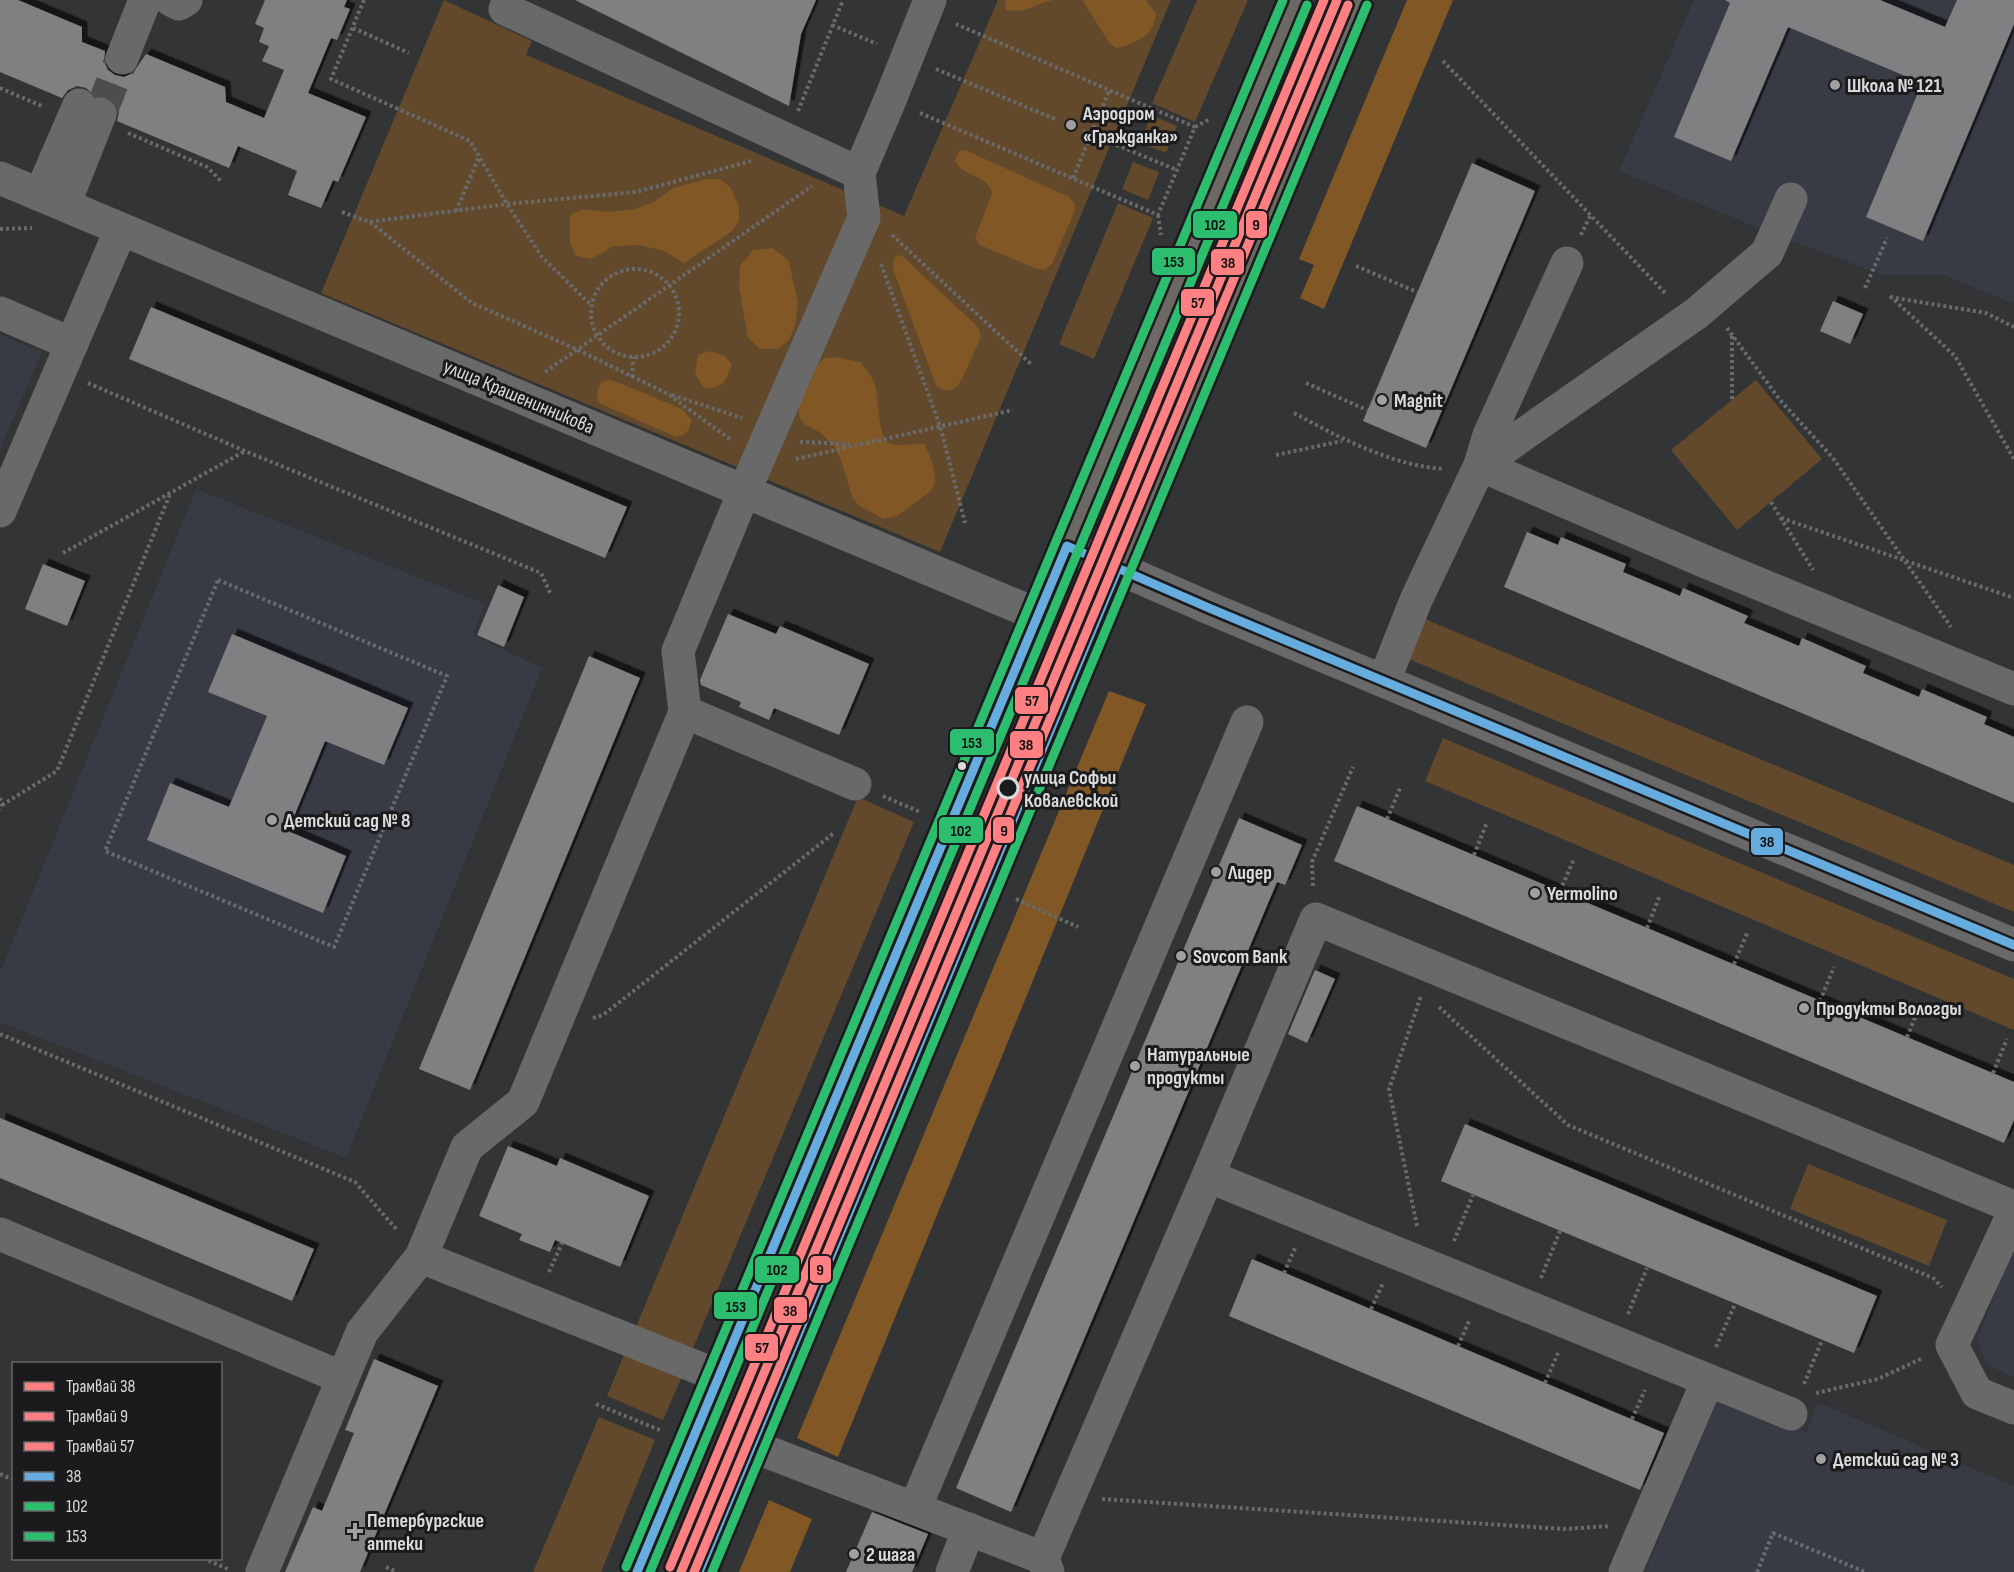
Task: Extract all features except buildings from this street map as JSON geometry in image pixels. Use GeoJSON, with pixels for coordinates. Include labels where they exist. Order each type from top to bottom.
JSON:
{"type":"FeatureCollection","features":[{"type":"Feature","properties":{"kind":"main road"},"geometry":{"type":"LineString","coordinates":[[637,1572],[1296,0]]}},
{"type":"Feature","properties":{"kind":"main road"},"geometry":{"type":"LineString","coordinates":[[699,1572],[1356,0]]}},
{"type":"Feature","properties":{"kind":"street"},"geometry":{"type":"LineString","coordinates":[[125,0],[112,54],[145,0]]}},
{"type":"Feature","properties":{"kind":"street"},"geometry":{"type":"LineString","coordinates":[[171,0],[179,4],[186,0]]}},
{"type":"Feature","properties":{"kind":"street"},"geometry":{"type":"LineString","coordinates":[[262,1572],[362,1332],[421,1257],[467,1147],[523,1102],[685,712],[678,651],[864,218],[850,169],[798,134],[500,3]]}},
{"type":"Feature","properties":{"kind":"street"},"geometry":{"type":"LineString","coordinates":[[850,169],[890,100],[927,5]]}},
{"type":"Feature","properties":{"kind":"street"},"geometry":{"type":"LineString","coordinates":[[52,200],[92,113]]}},
{"type":"Feature","properties":{"kind":"street","name":"улица Крашенинникова"},"geometry":{"type":"LineString","coordinates":[[0,178],[516,394],[759,458],[944,574],[1038,615]]}},
{"type":"Feature","properties":{"kind":"street"},"geometry":{"type":"LineString","coordinates":[[1480,465],[1697,313],[1767,253],[1791,198]]}},
{"type":"Feature","properties":{"kind":"street"},"geometry":{"type":"LineString","coordinates":[[0,511],[121,229]]}},
{"type":"Feature","properties":{"kind":"street"},"geometry":{"type":"LineString","coordinates":[[1384,681],[1416,600],[1480,465],[1490,435],[1567,262]]}},
{"type":"Feature","properties":{"kind":"street"},"geometry":{"type":"LineString","coordinates":[[0,313],[66,358]]}},
{"type":"Feature","properties":{"kind":"street"},"geometry":{"type":"LineString","coordinates":[[1480,465],[2014,689]]}},
{"type":"Feature","properties":{"kind":"street"},"geometry":{"type":"LineString","coordinates":[[1067,546],[2014,945]]}},
{"type":"Feature","properties":{"kind":"street"},"geometry":{"type":"LineString","coordinates":[[685,712],[855,784]]}},
{"type":"Feature","properties":{"kind":"street"},"geometry":{"type":"LineString","coordinates":[[915,1508],[1247,722]]}},
{"type":"Feature","properties":{"kind":"street"},"geometry":{"type":"LineString","coordinates":[[752,1446],[969,1529],[1046,1565],[1069,1497],[1316,919],[2014,1207]]}},
{"type":"Feature","properties":{"kind":"street"},"geometry":{"type":"LineString","coordinates":[[1208,1176],[1706,1379],[1795,1406]]}},
{"type":"Feature","properties":{"kind":"street"},"geometry":{"type":"LineString","coordinates":[[2014,1212],[1952,1344],[1977,1393],[2014,1408]]}},
{"type":"Feature","properties":{"kind":"street"},"geometry":{"type":"LineString","coordinates":[[0,1234],[343,1378]]}},
{"type":"Feature","properties":{"kind":"street"},"geometry":{"type":"LineString","coordinates":[[421,1257],[719,1376]]}},
{"type":"Feature","properties":{"kind":"street"},"geometry":{"type":"LineString","coordinates":[[1625,1572],[1706,1379]]}},
{"type":"Feature","properties":{"kind":"street"},"geometry":{"type":"LineString","coordinates":[[952,1572],[969,1529]]}},
{"type":"Feature","properties":{"kind":"path"},"geometry":{"type":"LineString","coordinates":[[364,0],[331,79],[470,141],[542,257],[591,306]]}},
{"type":"Feature","properties":{"kind":"path"},"geometry":{"type":"LineString","coordinates":[[369,222],[507,204],[636,192],[798,134],[832,25],[843,0]]}},
{"type":"Feature","properties":{"kind":"path"},"geometry":{"type":"LineString","coordinates":[[890,100],[1158,215],[1195,127],[1109,91],[927,5]]}},
{"type":"Feature","properties":{"kind":"path"},"geometry":{"type":"LineString","coordinates":[[832,25],[849,32]]}},
{"type":"Feature","properties":{"kind":"path"},"geometry":{"type":"LineString","coordinates":[[353,28],[409,53]]}},
{"type":"Feature","properties":{"kind":"path"},"geometry":{"type":"LineString","coordinates":[[907,57],[1057,120]]}},
{"type":"Feature","properties":{"kind":"path"},"geometry":{"type":"LineString","coordinates":[[1443,60],[1676,304],[1723,323],[1780,400],[1833,458],[1951,628]]}},
{"type":"Feature","properties":{"kind":"path"},"geometry":{"type":"LineString","coordinates":[[1073,178],[1109,91]]}},
{"type":"Feature","properties":{"kind":"path"},"geometry":{"type":"LineString","coordinates":[[92,113],[207,167],[222,182]]}},
{"type":"Feature","properties":{"kind":"path"},"geometry":{"type":"LineString","coordinates":[[1083,131],[1177,170]]}},
{"type":"Feature","properties":{"kind":"path"},"geometry":{"type":"LineString","coordinates":[[456,211],[480,156]]}},
{"type":"Feature","properties":{"kind":"path"},"geometry":{"type":"LineString","coordinates":[[516,394],[576,349],[669,285],[850,169]]}},
{"type":"Feature","properties":{"kind":"path"},"geometry":{"type":"LineString","coordinates":[[342,212],[369,222],[472,303],[576,349],[668,394],[759,458],[856,445],[1013,410]]}},
{"type":"Feature","properties":{"kind":"path"},"geometry":{"type":"LineString","coordinates":[[864,218],[888,232],[1032,365]]}},
{"type":"Feature","properties":{"kind":"path"},"geometry":{"type":"LineString","coordinates":[[864,218],[940,426],[965,523]]}},
{"type":"Feature","properties":{"kind":"path"},"geometry":{"type":"LineString","coordinates":[[1865,288],[1887,238]]}},
{"type":"Feature","properties":{"kind":"path"},"geometry":{"type":"LineString","coordinates":[[1356,266],[1417,292]]}},
{"type":"Feature","properties":{"kind":"path"},"geometry":{"type":"LineString","coordinates":[[640,268],[655,273],[669,285],[679,306],[679,321],[674,334],[653,353],[639,357],[625,356],[612,351],[600,341],[592,328],[591,306],[592,298],[600,285],[611,275],[625,269],[640,268]]}},
{"type":"Feature","properties":{"kind":"path"},"geometry":{"type":"LineString","coordinates":[[2014,327],[1986,313],[1890,296],[1955,356],[2014,459]]}},
{"type":"Feature","properties":{"kind":"path"},"geometry":{"type":"LineString","coordinates":[[1732,336],[1732,399]]}},
{"type":"Feature","properties":{"kind":"path"},"geometry":{"type":"LineString","coordinates":[[632,377],[633,357]]}},
{"type":"Feature","properties":{"kind":"path"},"geometry":{"type":"LineString","coordinates":[[66,358],[245,451],[541,573],[551,596]]}},
{"type":"Feature","properties":{"kind":"path"},"geometry":{"type":"LineString","coordinates":[[1306,383],[1367,410]]}},
{"type":"Feature","properties":{"kind":"path"},"geometry":{"type":"LineString","coordinates":[[668,394],[759,458],[856,445]]}},
{"type":"Feature","properties":{"kind":"path"},"geometry":{"type":"LineString","coordinates":[[1294,413],[1344,440],[1422,468],[1461,470],[1480,465]]}},
{"type":"Feature","properties":{"kind":"path"},"geometry":{"type":"LineString","coordinates":[[1276,455],[1344,440]]}},
{"type":"Feature","properties":{"kind":"path"},"geometry":{"type":"LineString","coordinates":[[63,553],[245,451]]}},
{"type":"Feature","properties":{"kind":"path"},"geometry":{"type":"LineString","coordinates":[[0,798],[1,807],[57,771],[170,494]]}},
{"type":"Feature","properties":{"kind":"path"},"geometry":{"type":"LineString","coordinates":[[1771,502],[1844,619]]}},
{"type":"Feature","properties":{"kind":"path"},"geometry":{"type":"LineString","coordinates":[[1780,518],[2014,598]]}},
{"type":"Feature","properties":{"kind":"path"},"geometry":{"type":"LineString","coordinates":[[218,580],[447,676],[394,804],[334,947],[105,851],[218,580]]}},
{"type":"Feature","properties":{"kind":"path"},"geometry":{"type":"LineString","coordinates":[[1316,919],[1312,862],[1353,767]]}},
{"type":"Feature","properties":{"kind":"path"},"geometry":{"type":"LineString","coordinates":[[855,784],[923,814]]}},
{"type":"Feature","properties":{"kind":"path"},"geometry":{"type":"LineString","coordinates":[[1387,819],[1401,786]]}},
{"type":"Feature","properties":{"kind":"path"},"geometry":{"type":"LineString","coordinates":[[1474,855],[1487,822]]}},
{"type":"Feature","properties":{"kind":"path"},"geometry":{"type":"LineString","coordinates":[[552,1031],[603,1015],[834,833]]}},
{"type":"Feature","properties":{"kind":"path"},"geometry":{"type":"LineString","coordinates":[[1560,891],[1574,859]]}},
{"type":"Feature","properties":{"kind":"path"},"geometry":{"type":"LineString","coordinates":[[1020,889],[1016,900],[1078,927]]}},
{"type":"Feature","properties":{"kind":"path"},"geometry":{"type":"LineString","coordinates":[[1647,928],[1660,895]]}},
{"type":"Feature","properties":{"kind":"path"},"geometry":{"type":"LineString","coordinates":[[1734,964],[1748,931]]}},
{"type":"Feature","properties":{"kind":"path"},"geometry":{"type":"LineString","coordinates":[[1820,1000],[1834,967]]}},
{"type":"Feature","properties":{"kind":"path"},"geometry":{"type":"LineString","coordinates":[[1434,1268],[1412,1204],[1389,1089],[1422,992],[1568,1125],[1933,1278],[1968,1310]]}},
{"type":"Feature","properties":{"kind":"path"},"geometry":{"type":"LineString","coordinates":[[1907,1037],[1921,1003]]}},
{"type":"Feature","properties":{"kind":"path"},"geometry":{"type":"LineString","coordinates":[[0,1034],[356,1182],[421,1257]]}},
{"type":"Feature","properties":{"kind":"path"},"geometry":{"type":"LineString","coordinates":[[1993,1073],[2007,1039]]}},
{"type":"Feature","properties":{"kind":"path"},"geometry":{"type":"LineString","coordinates":[[1434,1268],[1473,1195]]}},
{"type":"Feature","properties":{"kind":"path"},"geometry":{"type":"LineString","coordinates":[[1529,1307],[1560,1231]]}},
{"type":"Feature","properties":{"kind":"path"},"geometry":{"type":"LineString","coordinates":[[1616,1342],[1647,1268]]}},
{"type":"Feature","properties":{"kind":"path"},"geometry":{"type":"LineString","coordinates":[[1706,1379],[1735,1304]]}},
{"type":"Feature","properties":{"kind":"path"},"geometry":{"type":"LineString","coordinates":[[1795,1406],[1822,1340]]}},
{"type":"Feature","properties":{"kind":"path"},"geometry":{"type":"LineString","coordinates":[[1795,1406],[1878,1379],[1952,1344]]}},
{"type":"Feature","properties":{"kind":"path"},"geometry":{"type":"LineString","coordinates":[[596,1404],[668,1434]]}},
{"type":"Feature","properties":{"kind":"path"},"geometry":{"type":"LineString","coordinates":[[1069,1497],[1564,1529],[1646,1524]]}},
{"type":"Feature","properties":{"kind":"path"},"geometry":{"type":"LineString","coordinates":[[1757,1572],[1773,1533],[1865,1572]]}},
{"type":"Feature","properties":{"kind":"path"},"geometry":{"type":"LineString","coordinates":[[208,1560],[235,1572]]}},
{"type":"Feature","properties":{"kind":"path"},"geometry":{"type":"LineString","coordinates":[[386,1568],[397,1572]]}},
{"type":"Feature","properties":{"kind":"shaded area"},"geometry":{"type":"Polygon","coordinates":[[[444,0],[532,41],[526,55],[904,216],[998,0],[1171,0],[940,552],[321,293],[444,0]]]}},
{"type":"Feature","properties":{"kind":"shaded area"},"geometry":{"type":"Polygon","coordinates":[[[1005,0],[1053,0],[1026,10],[1014,11],[1006,10],[1005,0]]]}},
{"type":"Feature","properties":{"kind":"shaded area"},"geometry":{"type":"Polygon","coordinates":[[[1082,0],[1146,0],[1156,14],[1147,34],[1131,44],[1117,48],[1110,44],[1082,0]]]}},
{"type":"Feature","properties":{"kind":"shaded area"},"geometry":{"type":"Polygon","coordinates":[[[1197,0],[1248,0],[1195,122],[1152,103],[1197,0]]]}},
{"type":"Feature","properties":{"kind":"shaded area"},"geometry":{"type":"Polygon","coordinates":[[[1407,0],[1453,0],[1324,309],[1300,298],[1314,265],[1299,259],[1407,0]]]}},
{"type":"Feature","properties":{"kind":"shaded area","name":"Школа № 121"},"geometry":{"type":"Polygon","coordinates":[[[1694,0],[2014,0],[2014,304],[1944,275],[1883,275],[1776,235],[1619,171],[1694,0]]]}},
{"type":"Feature","properties":{"kind":"shaded area"},"geometry":{"type":"Polygon","coordinates":[[[1151,115],[1177,126],[1166,153],[1140,143],[1151,115]]]}},
{"type":"Feature","properties":{"kind":"shaded area"},"geometry":{"type":"Polygon","coordinates":[[[965,150],[1069,197],[1074,203],[1075,210],[1052,264],[1045,270],[1037,269],[980,245],[975,238],[992,193],[990,187],[981,179],[958,166],[955,161],[959,151],[965,150]]]}},
{"type":"Feature","properties":{"kind":"shaded area"},"geometry":{"type":"Polygon","coordinates":[[[1133,162],[1159,172],[1148,200],[1122,189],[1133,162]]]}},
{"type":"Feature","properties":{"kind":"shaded area"},"geometry":{"type":"Polygon","coordinates":[[[708,179],[720,179],[731,188],[739,207],[739,221],[731,232],[684,263],[664,251],[639,245],[613,246],[592,259],[576,256],[570,242],[570,215],[583,209],[608,212],[634,209],[654,202],[673,188],[708,179]]]}},
{"type":"Feature","properties":{"kind":"shaded area"},"geometry":{"type":"Polygon","coordinates":[[[1118,203],[1153,218],[1094,359],[1059,344],[1118,203]]]}},
{"type":"Feature","properties":{"kind":"shaded area"},"geometry":{"type":"Polygon","coordinates":[[[773,248],[789,261],[798,304],[795,326],[789,340],[778,349],[760,349],[748,338],[739,288],[740,266],[753,250],[773,248]]]}},
{"type":"Feature","properties":{"kind":"shaded area"},"geometry":{"type":"Polygon","coordinates":[[[897,255],[902,256],[978,327],[981,337],[961,381],[953,389],[944,390],[936,385],[893,269],[893,261],[897,255]]]}},
{"type":"Feature","properties":{"kind":"shaded area"},"geometry":{"type":"Polygon","coordinates":[[[0,334],[42,352],[0,449],[0,334]]]}},
{"type":"Feature","properties":{"kind":"shaded area"},"geometry":{"type":"Polygon","coordinates":[[[710,351],[725,356],[732,365],[723,383],[716,387],[704,388],[695,374],[698,355],[710,351]]]}},
{"type":"Feature","properties":{"kind":"shaded area"},"geometry":{"type":"Polygon","coordinates":[[[834,357],[860,362],[871,377],[876,388],[881,426],[886,440],[895,445],[924,444],[929,455],[935,474],[934,486],[931,491],[897,516],[884,519],[858,505],[852,496],[841,460],[834,446],[821,433],[804,424],[799,416],[799,406],[819,363],[825,358],[834,357]]]}},
{"type":"Feature","properties":{"kind":"shaded area"},"geometry":{"type":"Polygon","coordinates":[[[609,380],[682,409],[691,419],[687,431],[676,437],[599,403],[597,395],[599,387],[602,382],[609,380]]]}},
{"type":"Feature","properties":{"kind":"shaded area"},"geometry":{"type":"Polygon","coordinates":[[[1756,380],[1822,459],[1737,530],[1671,450],[1756,380]]]}},
{"type":"Feature","properties":{"kind":"shaded area","name":"Детский сад № 8"},"geometry":{"type":"Polygon","coordinates":[[[196,489],[485,604],[473,635],[542,668],[346,1158],[0,1022],[0,973],[196,489]]]}},
{"type":"Feature","properties":{"kind":"shaded area"},"geometry":{"type":"Polygon","coordinates":[[[1420,617],[2014,865],[2014,912],[1404,657],[1420,617]]]}},
{"type":"Feature","properties":{"kind":"shaded area"},"geometry":{"type":"Polygon","coordinates":[[[1109,691],[1146,704],[838,1457],[797,1438],[1109,691]]]}},
{"type":"Feature","properties":{"kind":"shaded area"},"geometry":{"type":"Polygon","coordinates":[[[1443,738],[2014,979],[2014,1030],[1425,781],[1443,738]]]}},
{"type":"Feature","properties":{"kind":"shaded area"},"geometry":{"type":"Polygon","coordinates":[[[858,797],[914,822],[691,1353],[635,1329],[858,797]]]}},
{"type":"Feature","properties":{"kind":"shaded area"},"geometry":{"type":"Polygon","coordinates":[[[1808,1164],[1947,1220],[1929,1266],[1790,1209],[1808,1164]]]}},
{"type":"Feature","properties":{"kind":"shaded area"},"geometry":{"type":"Polygon","coordinates":[[[2014,1246],[2014,1377],[1987,1365],[1977,1339],[2014,1246]]]}},
{"type":"Feature","properties":{"kind":"shaded area"},"geometry":{"type":"Polygon","coordinates":[[[626,1350],[683,1374],[663,1420],[607,1396],[626,1350]]]}},
{"type":"Feature","properties":{"kind":"shaded area","name":"Детский сад № 3"},"geometry":{"type":"Polygon","coordinates":[[[1718,1398],[1807,1432],[1817,1402],[2014,1486],[2014,1572],[1645,1572],[1718,1398]]]}},
{"type":"Feature","properties":{"kind":"shaded area"},"geometry":{"type":"Polygon","coordinates":[[[599,1417],[655,1440],[601,1572],[533,1572],[599,1417]]]}},
{"type":"Feature","properties":{"kind":"shaded area"},"geometry":{"type":"Polygon","coordinates":[[[769,1500],[812,1519],[790,1572],[739,1572],[769,1500]]]}},
{"type":"Feature","properties":{"kind":"tunnel"},"geometry":{"type":"LineString","coordinates":[[100,114],[122,58]]}},
{"type":"Feature","properties":{"kind":"tram line","name":"57"},"geometry":{"type":"LineString","coordinates":[[670,1567],[1324,0]]}},
{"type":"Feature","properties":{"kind":"tram line","name":"38"},"geometry":{"type":"LineString","coordinates":[[681,1572],[1337,0]]}},
{"type":"Feature","properties":{"kind":"tram line","name":"9"},"geometry":{"type":"LineString","coordinates":[[694,1572],[1348,5]]}},
{"type":"Feature","properties":{"kind":"transit line","name":"153"},"geometry":{"type":"LineString","coordinates":[[626,1567],[1283,0]]}},
{"type":"Feature","properties":{"kind":"transit line","name":"153"},"geometry":{"type":"LineString","coordinates":[[688,1567],[1343,0]]}},
{"type":"Feature","properties":{"kind":"transit line","name":"102"},"geometry":{"type":"LineString","coordinates":[[650,1572],[1307,5]]}},
{"type":"Feature","properties":{"kind":"transit line","name":"102"},"geometry":{"type":"LineString","coordinates":[[712,1572],[1367,5]]}},
{"type":"Feature","properties":{"kind":"transit line","name":"38"},"geometry":{"type":"LineString","coordinates":[[637,1572],[1067,546],[1209,608],[2014,945]]}},
{"type":"Feature","properties":{"kind":"transit line","name":"38"},"geometry":{"type":"LineString","coordinates":[[699,1572],[1118,568]]}},
{"type":"Feature","properties":{"kind":"place","name":"Школа № 121"},"geometry":{"type":"Point","coordinates":[1835,85]}},
{"type":"Feature","properties":{"kind":"place","name":"Аэродром «Гражданка»"},"geometry":{"type":"Point","coordinates":[1071,125]}},
{"type":"Feature","properties":{"kind":"place","name":"Magnit"},"geometry":{"type":"Point","coordinates":[1382,400]}},
{"type":"Feature","properties":{"kind":"place","name":"улица Софьи Ковалевской"},"geometry":{"type":"Point","coordinates":[1008,788]}},
{"type":"Feature","properties":{"kind":"place","name":"Детский сад № 8"},"geometry":{"type":"Point","coordinates":[272,820]}},
{"type":"Feature","properties":{"kind":"place","name":"Лидер"},"geometry":{"type":"Point","coordinates":[1216,872]}},
{"type":"Feature","properties":{"kind":"place","name":"Yermolino"},"geometry":{"type":"Point","coordinates":[1535,893]}},
{"type":"Feature","properties":{"kind":"place","name":"Sovcom Bank"},"geometry":{"type":"Point","coordinates":[1181,956]}},
{"type":"Feature","properties":{"kind":"place","name":"Продукты Вологды"},"geometry":{"type":"Point","coordinates":[1804,1008]}},
{"type":"Feature","properties":{"kind":"place","name":"Натуральные продукты"},"geometry":{"type":"Point","coordinates":[1135,1066]}},
{"type":"Feature","properties":{"kind":"place","name":"Детский сад № 3"},"geometry":{"type":"Point","coordinates":[1821,1459]}},
{"type":"Feature","properties":{"kind":"place","name":"Петербургские аптеки"},"geometry":{"type":"Point","coordinates":[355,1531]}},
{"type":"Feature","properties":{"kind":"place","name":"2 шага"},"geometry":{"type":"Point","coordinates":[854,1554]}}]}
